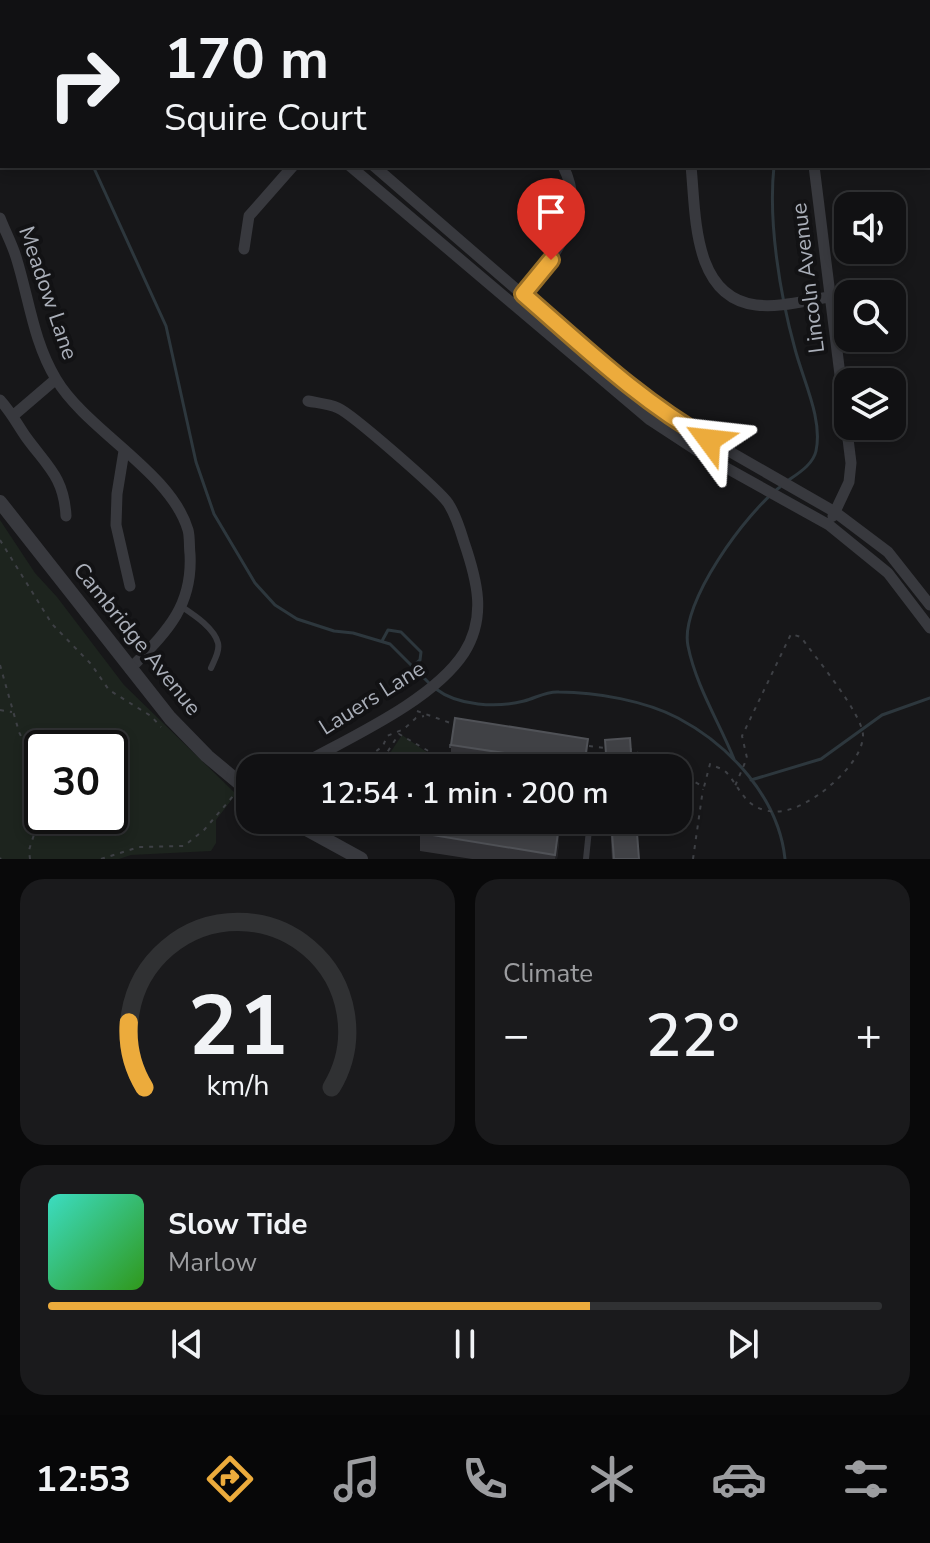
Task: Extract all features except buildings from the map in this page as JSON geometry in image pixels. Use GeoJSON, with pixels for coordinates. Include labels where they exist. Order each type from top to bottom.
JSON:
{"type":"FeatureCollection","features":[{"type":"Feature","properties":{"kind":"street"},"geometry":{"type":"LineString","coordinates":[[244,249],[249,216],[291,168]]}},
{"type":"Feature","properties":{"kind":"street"},"geometry":{"type":"LineString","coordinates":[[352,168],[650,420],[705,456],[829,525],[888,573],[930,628]]}},
{"type":"Feature","properties":{"kind":"street"},"geometry":{"type":"LineString","coordinates":[[376,168],[666,415],[835,512],[888,552],[930,605]]}},
{"type":"Feature","properties":{"kind":"street"},"geometry":{"type":"LineString","coordinates":[[514,306],[558,250],[569,228],[573,203],[564,168]]}},
{"type":"Feature","properties":{"kind":"street"},"geometry":{"type":"LineString","coordinates":[[691,168],[702,253],[714,281],[735,299],[754,305],[830,297]]}},
{"type":"Feature","properties":{"kind":"street","name":"Lincoln Avenue"},"geometry":{"type":"LineString","coordinates":[[814,168],[851,463],[849,482],[829,525]]}},
{"type":"Feature","properties":{"kind":"street","name":"Meadow Lane"},"geometry":{"type":"LineString","coordinates":[[0,218],[16,256],[32,322],[56,379],[81,409],[176,505],[188,531],[189,585],[182,607],[172,623],[130,669]]}},
{"type":"Feature","properties":{"kind":"street"},"geometry":{"type":"LineString","coordinates":[[14,415],[56,379]]}},
{"type":"Feature","properties":{"kind":"street"},"geometry":{"type":"LineString","coordinates":[[0,400],[57,476],[65,495],[66,516]]}},
{"type":"Feature","properties":{"kind":"street","name":"Lauers Lane"},"geometry":{"type":"LineString","coordinates":[[308,401],[343,411],[447,502],[475,574],[478,611],[472,637],[444,677],[427,692],[320,754]]}},
{"type":"Feature","properties":{"kind":"street"},"geometry":{"type":"LineString","coordinates":[[124,451],[116,525],[130,586]]}},
{"type":"Feature","properties":{"kind":"street","name":"Cambridge Avenue"},"geometry":{"type":"LineString","coordinates":[[0,502],[130,669],[192,742],[236,786]]}},
{"type":"Feature","properties":{"kind":"street"},"geometry":{"type":"LineString","coordinates":[[315,834],[361,859]]}},
{"type":"Feature","properties":{"kind":"lane"},"geometry":{"type":"LineString","coordinates":[[182,607],[198,618],[218,642],[211,668]]}},
{"type":"Feature","properties":{"kind":"lane"},"geometry":{"type":"LineString","coordinates":[[586,859],[589,834]]}},
{"type":"Feature","properties":{"kind":"path"},"geometry":{"type":"LineString","coordinates":[[0,540],[52,624],[91,664],[109,690],[151,716],[169,735]]}},
{"type":"Feature","properties":{"kind":"path"},"geometry":{"type":"LineString","coordinates":[[693,859],[710,764],[725,770],[735,786],[743,798],[765,810],[791,810],[840,779],[857,753],[863,735],[856,714],[801,637],[791,634],[753,711],[742,736],[747,758],[735,786]]}},
{"type":"Feature","properties":{"kind":"path"},"geometry":{"type":"LineString","coordinates":[[0,665],[24,745]]}},
{"type":"Feature","properties":{"kind":"path"},"geometry":{"type":"LineString","coordinates":[[404,706],[455,725]]}},
{"type":"Feature","properties":{"kind":"path"},"geometry":{"type":"LineString","coordinates":[[0,710],[13,712]]}},
{"type":"Feature","properties":{"kind":"path"},"geometry":{"type":"LineString","coordinates":[[374,754],[383,746],[387,736],[404,729],[416,718],[427,716]]}},
{"type":"Feature","properties":{"kind":"path"},"geometry":{"type":"LineString","coordinates":[[386,754],[399,734],[431,754]]}},
{"type":"Feature","properties":{"kind":"path"},"geometry":{"type":"LineString","coordinates":[[449,754],[450,743]]}},
{"type":"Feature","properties":{"kind":"path"},"geometry":{"type":"LineString","coordinates":[[583,745],[609,748]]}},
{"type":"Feature","properties":{"kind":"path"},"geometry":{"type":"LineString","coordinates":[[621,748],[633,748],[644,754]]}},
{"type":"Feature","properties":{"kind":"path"},"geometry":{"type":"LineString","coordinates":[[692,781],[704,787]]}},
{"type":"Feature","properties":{"kind":"path"},"geometry":{"type":"LineString","coordinates":[[101,859],[139,847],[184,846],[204,830],[236,794]]}},
{"type":"Feature","properties":{"kind":"path"},"geometry":{"type":"LineString","coordinates":[[30,859],[29,850],[34,834]]}},
{"type":"Feature","properties":{"kind":"shaded area"},"geometry":{"type":"Polygon","coordinates":[[[0,520],[35,573],[124,685],[236,794],[216,820],[216,843],[211,851],[131,855],[119,859],[0,859],[0,520]]]}},
{"type":"Feature","properties":{"kind":"shaded area"},"geometry":{"type":"Polygon","coordinates":[[[402,735],[430,754],[389,754],[402,735]]]}},
{"type":"Feature","properties":{"kind":"waterway"},"geometry":{"type":"LineString","coordinates":[[94,168],[166,326],[196,462],[214,514],[255,583],[275,605],[297,619],[390,644],[430,684]]}},
{"type":"Feature","properties":{"kind":"waterway"},"geometry":{"type":"LineString","coordinates":[[774,168],[774,234],[780,282],[817,426],[816,451],[812,461],[786,482]]}},
{"type":"Feature","properties":{"kind":"waterway"},"geometry":{"type":"LineString","coordinates":[[734,759],[696,675],[688,646],[688,628],[704,583],[718,560],[750,516],[780,487]]}},
{"type":"Feature","properties":{"kind":"waterway"},"geometry":{"type":"LineString","coordinates":[[382,641],[388,630],[401,632],[421,652],[420,660],[413,666]]}},
{"type":"Feature","properties":{"kind":"waterway"},"geometry":{"type":"LineString","coordinates":[[436,689],[455,699],[490,705],[528,700],[554,692],[589,694],[636,702],[678,718],[716,743],[749,776],[773,816],[785,859]]}},
{"type":"Feature","properties":{"kind":"waterway"},"geometry":{"type":"LineString","coordinates":[[751,780],[821,759],[882,715],[930,698]]}},
{"type":"Feature","properties":{"kind":"route"},"geometry":{"type":"LineString","coordinates":[[551,260],[523,294],[621,380],[666,415],[709,440]]}}]}
